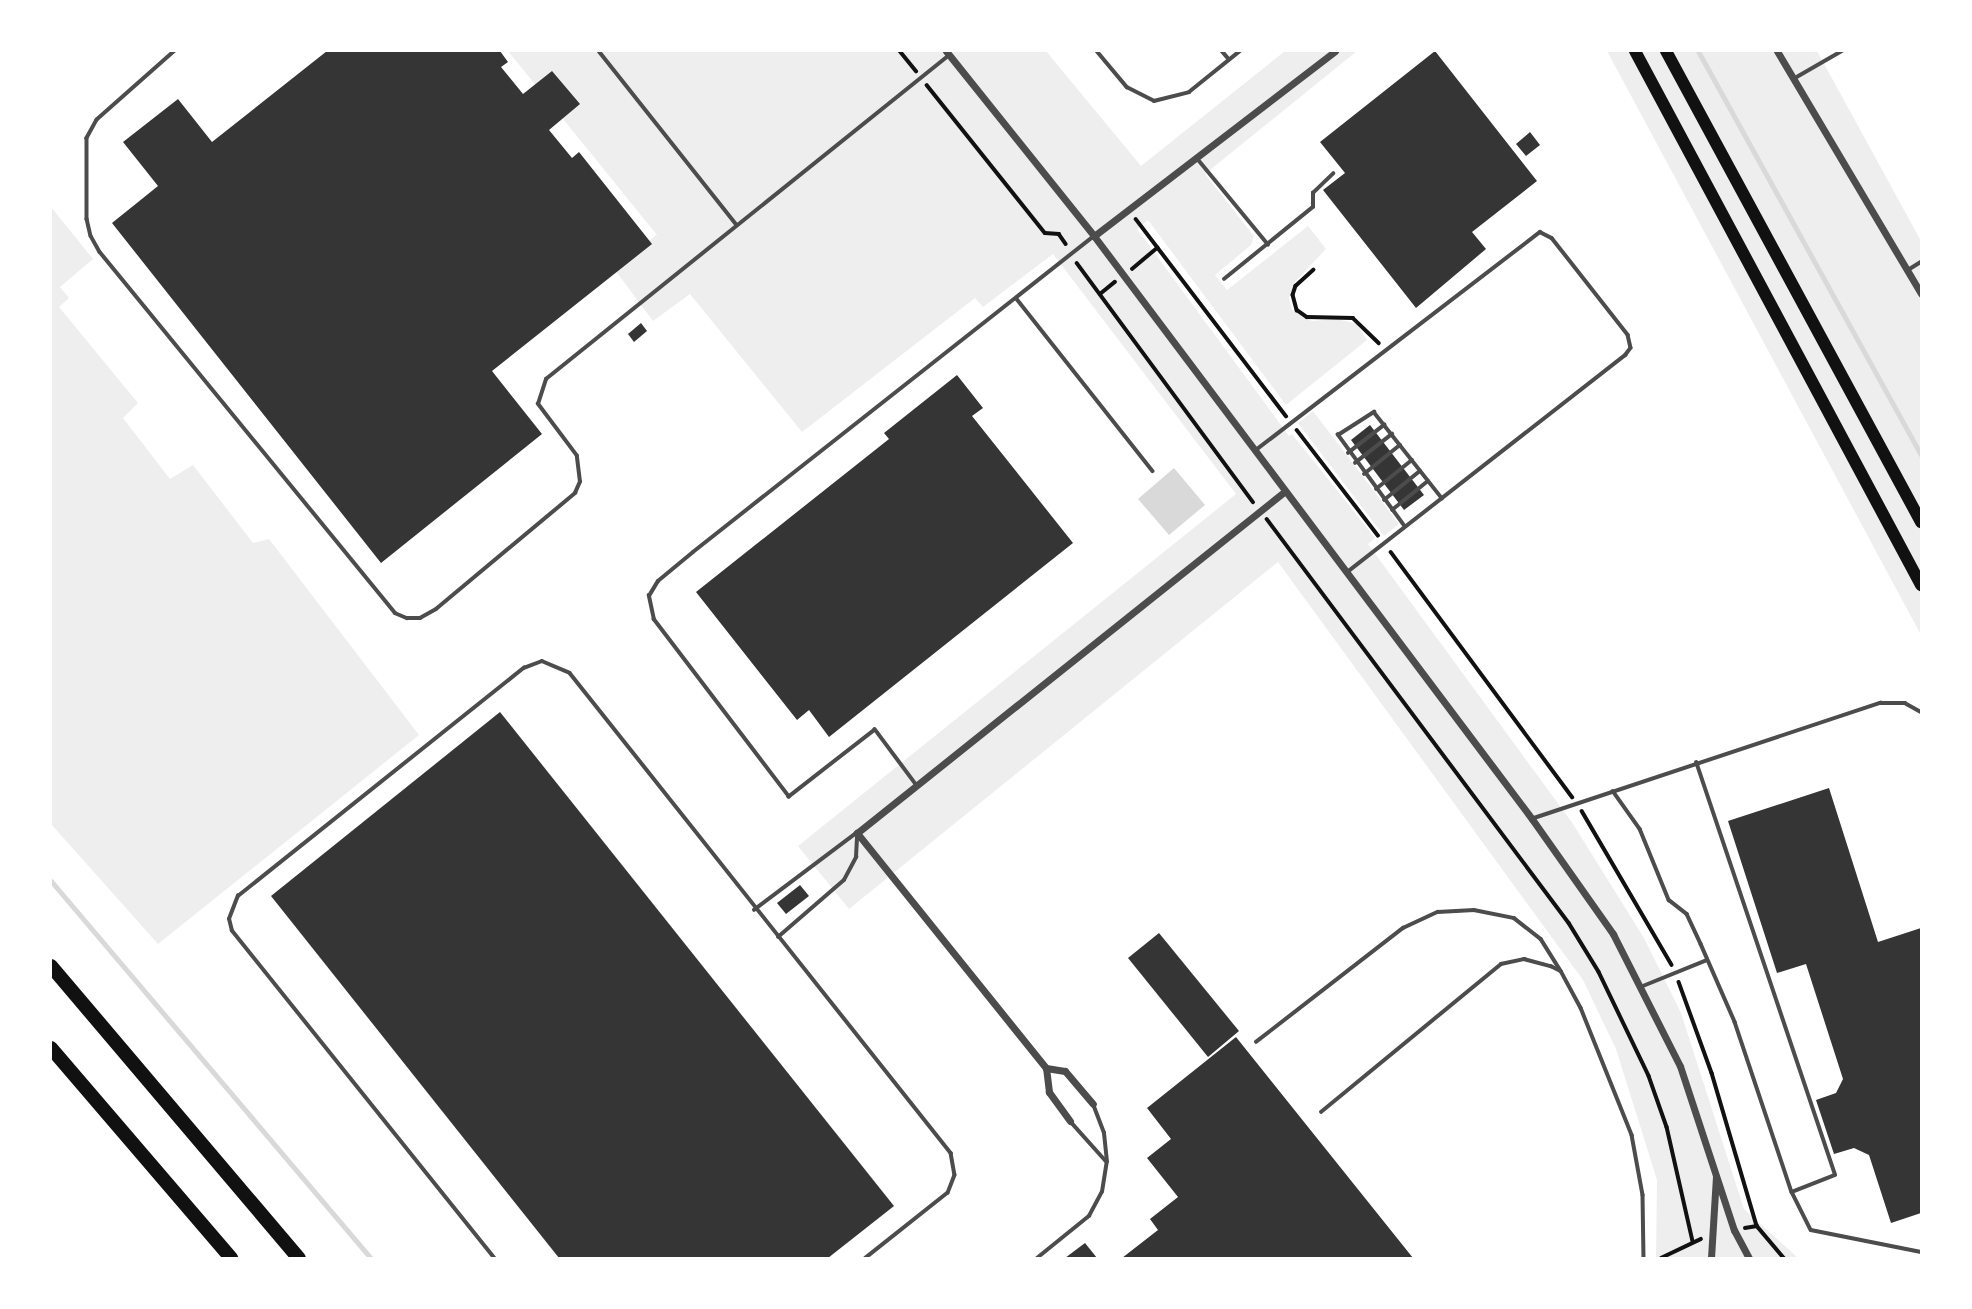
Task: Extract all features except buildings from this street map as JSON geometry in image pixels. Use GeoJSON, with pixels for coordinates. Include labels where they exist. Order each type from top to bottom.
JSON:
{"type":"FeatureCollection","features":[{"type":"Feature","properties":{"kind":"highway"},"geometry":{"type":"LineString","coordinates":[[51,966],[299,1258]]}},
{"type":"Feature","properties":{"kind":"highway"},"geometry":{"type":"LineString","coordinates":[[51,1048],[231,1258]]}},
{"type":"Feature","properties":{"kind":"main road"},"geometry":{"type":"LineString","coordinates":[[1635,51],[1921,585]]}},
{"type":"Feature","properties":{"kind":"main road"},"geometry":{"type":"LineString","coordinates":[[1666,51],[1921,522]]}},
{"type":"Feature","properties":{"kind":"street"},"geometry":{"type":"LineString","coordinates":[[1094,236],[1335,51]]}},
{"type":"Feature","properties":{"kind":"street"},"geometry":{"type":"LineString","coordinates":[[1777,51],[1921,294]]}},
{"type":"Feature","properties":{"kind":"street"},"geometry":{"type":"LineString","coordinates":[[947,53],[1094,236],[1532,819],[1613,934],[1643,986],[1680,1066],[1734,1230],[1749,1258]]}},
{"type":"Feature","properties":{"kind":"street"},"geometry":{"type":"LineString","coordinates":[[1070,1121],[1049,1092],[1046,1068],[857,833],[1284,492]]}},
{"type":"Feature","properties":{"kind":"street"},"geometry":{"type":"LineString","coordinates":[[1046,1068],[1065,1071],[1093,1104]]}},
{"type":"Feature","properties":{"kind":"street"},"geometry":{"type":"LineString","coordinates":[[1711,1258],[1716,1170]]}},
{"type":"Feature","properties":{"kind":"lane"},"geometry":{"type":"LineString","coordinates":[[176,51],[97,120],[87,138],[87,219],[91,236],[100,252],[395,612],[407,618],[420,618],[436,609],[575,493],[580,481],[577,456],[538,404],[539,390],[736,224],[947,53]]}},
{"type":"Feature","properties":{"kind":"lane"},"geometry":{"type":"LineString","coordinates":[[599,51],[736,224]]}},
{"type":"Feature","properties":{"kind":"lane"},"geometry":{"type":"LineString","coordinates":[[1097,51],[1127,87],[1154,101],[1189,92],[1240,51]]}},
{"type":"Feature","properties":{"kind":"lane"},"geometry":{"type":"LineString","coordinates":[[1222,51],[1229,59]]}},
{"type":"Feature","properties":{"kind":"lane"},"geometry":{"type":"LineString","coordinates":[[1794,79],[1842,51]]}},
{"type":"Feature","properties":{"kind":"lane"},"geometry":{"type":"LineString","coordinates":[[1196,156],[1268,244]]}},
{"type":"Feature","properties":{"kind":"lane"},"geometry":{"type":"LineString","coordinates":[[1224,279],[1312,207],[1313,193],[1333,174]]}},
{"type":"Feature","properties":{"kind":"lane"},"geometry":{"type":"LineString","coordinates":[[1255,452],[1531,235],[1540,232],[1552,238],[1628,335],[1631,348],[1347,573]]}},
{"type":"Feature","properties":{"kind":"lane"},"geometry":{"type":"LineString","coordinates":[[916,785],[875,730],[789,797],[654,620],[649,596],[658,581],[693,552],[1094,236]]}},
{"type":"Feature","properties":{"kind":"lane"},"geometry":{"type":"LineString","coordinates":[[1907,270],[1921,262]]}},
{"type":"Feature","properties":{"kind":"lane"},"geometry":{"type":"LineString","coordinates":[[1017,299],[1153,471]]}},
{"type":"Feature","properties":{"kind":"lane"},"geometry":{"type":"LineString","coordinates":[[1405,527],[1355,463],[1338,435],[1371,411],[1442,498]]}},
{"type":"Feature","properties":{"kind":"lane"},"geometry":{"type":"LineString","coordinates":[[1348,453],[1384,425]]}},
{"type":"Feature","properties":{"kind":"lane"},"geometry":{"type":"LineString","coordinates":[[1355,463],[1392,435]]}},
{"type":"Feature","properties":{"kind":"lane"},"geometry":{"type":"LineString","coordinates":[[1364,474],[1400,445]]}},
{"type":"Feature","properties":{"kind":"lane"},"geometry":{"type":"LineString","coordinates":[[1376,489],[1412,460]]}},
{"type":"Feature","properties":{"kind":"lane"},"geometry":{"type":"LineString","coordinates":[[1384,500],[1420,471]]}},
{"type":"Feature","properties":{"kind":"lane"},"geometry":{"type":"LineString","coordinates":[[1392,510],[1428,481]]}},
{"type":"Feature","properties":{"kind":"lane"},"geometry":{"type":"LineString","coordinates":[[494,1258],[232,931],[229,919],[238,896],[524,668],[542,661],[570,673],[754,910],[951,1153],[955,1175],[947,1193],[866,1258]]}},
{"type":"Feature","properties":{"kind":"lane"},"geometry":{"type":"LineString","coordinates":[[1532,819],[1880,703],[1905,702],[1921,712]]}},
{"type":"Feature","properties":{"kind":"lane"},"geometry":{"type":"LineString","coordinates":[[1696,763],[1835,1175],[1792,1192]]}},
{"type":"Feature","properties":{"kind":"lane"},"geometry":{"type":"LineString","coordinates":[[1613,791],[1640,829],[1669,900],[1687,914],[1780,1145],[1792,1192],[1811,1230],[1921,1252]]}},
{"type":"Feature","properties":{"kind":"lane"},"geometry":{"type":"LineString","coordinates":[[754,910],[857,833]]}},
{"type":"Feature","properties":{"kind":"lane"},"geometry":{"type":"LineString","coordinates":[[778,937],[844,880],[856,857],[857,833]]}},
{"type":"Feature","properties":{"kind":"lane"},"geometry":{"type":"LineString","coordinates":[[1256,1042],[1403,928],[1438,912],[1474,910],[1514,918],[1541,939],[1561,971],[1601,1050],[1632,1135],[1643,1195],[1644,1258]]}},
{"type":"Feature","properties":{"kind":"lane"},"geometry":{"type":"LineString","coordinates":[[1321,1112],[1501,964],[1524,959],[1561,971]]}},
{"type":"Feature","properties":{"kind":"lane"},"geometry":{"type":"LineString","coordinates":[[1643,986],[1707,960]]}},
{"type":"Feature","properties":{"kind":"lane"},"geometry":{"type":"LineString","coordinates":[[1037,1258],[1089,1216],[1102,1192],[1107,1162],[1104,1133],[1093,1104]]}},
{"type":"Feature","properties":{"kind":"lane"},"geometry":{"type":"LineString","coordinates":[[1070,1121],[1107,1162]]}},
{"type":"Feature","properties":{"kind":"path"},"geometry":{"type":"LineString","coordinates":[[900,51],[1045,233],[1059,234],[1071,255],[1569,923],[1599,972],[1649,1076],[1682,1182],[1693,1241],[1661,1258]]}},
{"type":"Feature","properties":{"kind":"path"},"geometry":{"type":"LineString","coordinates":[[1129,208],[1384,543],[1577,803],[1675,972],[1712,1073],[1757,1226]]}},
{"type":"Feature","properties":{"kind":"path"},"geometry":{"type":"LineString","coordinates":[[1314,270],[1296,286],[1293,295],[1297,310],[1307,317],[1353,318],[1379,343],[1389,337]]}},
{"type":"Feature","properties":{"kind":"shaded area"},"geometry":{"type":"Polygon","coordinates":[[[508,51],[1046,51],[1141,166],[1285,51],[1357,51],[1205,174],[1254,236],[1251,245],[1215,275],[1227,290],[1308,226],[1326,249],[1295,282],[1289,298],[1292,310],[1312,321],[1337,319],[1357,324],[1367,340],[1286,405],[1148,220],[1137,229],[1289,436],[1292,434],[1375,538],[1368,544],[1573,824],[1644,938],[1681,1013],[1744,1209],[1798,1258],[1656,1258],[1657,1180],[1616,1049],[1583,980],[1278,562],[849,909],[798,846],[1236,494],[1053,254],[983,307],[975,298],[802,432],[690,294],[653,321],[612,266],[657,235],[508,51]]]}},
{"type":"Feature","properties":{"kind":"shaded area"},"geometry":{"type":"Polygon","coordinates":[[[1607,51],[1817,51],[1921,241],[1921,635],[1607,51]]]}},
{"type":"Feature","properties":{"kind":"shaded area"},"geometry":{"type":"Polygon","coordinates":[[[51,207],[93,259],[60,287],[69,298],[59,307],[138,403],[123,418],[170,479],[193,465],[253,543],[269,539],[419,735],[158,944],[51,824],[51,207]]]}},
{"type":"Feature","properties":{"kind":"shaded area"},"geometry":{"type":"Polygon","coordinates":[[[1313,411],[1399,524],[1384,536],[1298,423],[1313,411]]]}},
{"type":"Feature","properties":{"kind":"shaded area"},"geometry":{"type":"Polygon","coordinates":[[[1174,468],[1205,505],[1169,535],[1138,499],[1174,468]]]}},
{"type":"Feature","properties":{"kind":"waterway"},"geometry":{"type":"LineString","coordinates":[[1698,51],[1921,455]]}},
{"type":"Feature","properties":{"kind":"waterway"},"geometry":{"type":"LineString","coordinates":[[51,881],[371,1258]]}}]}
